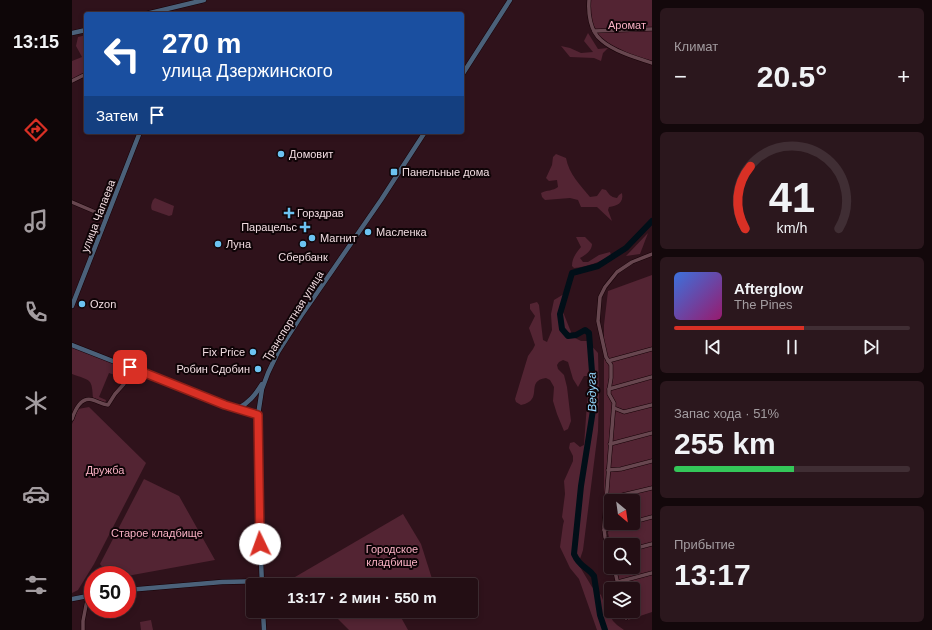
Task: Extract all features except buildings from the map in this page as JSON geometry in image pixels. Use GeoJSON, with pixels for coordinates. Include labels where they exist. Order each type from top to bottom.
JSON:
{"type":"FeatureCollection","features":[{"type":"Feature","properties":{"kind":"street"},"geometry":{"type":"LineString","coordinates":[[154,12],[204,0]]}},
{"type":"Feature","properties":{"kind":"street"},"geometry":{"type":"LineString","coordinates":[[464,72],[510,0]]}},
{"type":"Feature","properties":{"kind":"street"},"geometry":{"type":"LineString","coordinates":[[588,0],[591,24],[601,41],[628,54],[652,63]]}},
{"type":"Feature","properties":{"kind":"street"},"geometry":{"type":"LineString","coordinates":[[594,31],[652,29]]}},
{"type":"Feature","properties":{"kind":"street"},"geometry":{"type":"LineString","coordinates":[[72,33],[84,30]]}},
{"type":"Feature","properties":{"kind":"street"},"geometry":{"type":"LineString","coordinates":[[72,81],[84,75]]}},
{"type":"Feature","properties":{"kind":"street","name":"улица Чапаева"},"geometry":{"type":"LineString","coordinates":[[72,306],[139,134]]}},
{"type":"Feature","properties":{"kind":"street","name":"Транспортная улица"},"geometry":{"type":"LineString","coordinates":[[262,578],[259,512],[258,415],[262,389],[266,378],[278,352],[301,316],[381,200],[424,134]]}},
{"type":"Feature","properties":{"kind":"street"},"geometry":{"type":"LineString","coordinates":[[72,202],[107,217]]}},
{"type":"Feature","properties":{"kind":"street"},"geometry":{"type":"LineString","coordinates":[[606,494],[614,404],[609,394],[611,365],[606,357],[598,321],[600,297],[605,287],[617,272],[632,262],[652,254]]}},
{"type":"Feature","properties":{"kind":"street"},"geometry":{"type":"LineString","coordinates":[[72,344],[237,409],[258,415]]}},
{"type":"Feature","properties":{"kind":"street"},"geometry":{"type":"LineString","coordinates":[[608,361],[652,349]]}},
{"type":"Feature","properties":{"kind":"street"},"geometry":{"type":"LineString","coordinates":[[72,419],[77,405],[90,399],[108,405],[124,384],[130,367]]}},
{"type":"Feature","properties":{"kind":"street"},"geometry":{"type":"LineString","coordinates":[[609,389],[652,377]]}},
{"type":"Feature","properties":{"kind":"street"},"geometry":{"type":"LineString","coordinates":[[237,409],[251,400],[266,378]]}},
{"type":"Feature","properties":{"kind":"street"},"geometry":{"type":"LineString","coordinates":[[614,408],[624,412],[652,405]]}},
{"type":"Feature","properties":{"kind":"street"},"geometry":{"type":"LineString","coordinates":[[610,444],[652,433]]}},
{"type":"Feature","properties":{"kind":"street"},"geometry":{"type":"LineString","coordinates":[[608,470],[621,469],[652,461]]}},
{"type":"Feature","properties":{"kind":"street"},"geometry":{"type":"LineString","coordinates":[[627,494],[652,488]]}},
{"type":"Feature","properties":{"kind":"street"},"geometry":{"type":"LineString","coordinates":[[640,520],[652,517]]}},
{"type":"Feature","properties":{"kind":"street"},"geometry":{"type":"LineString","coordinates":[[604,530],[606,538]]}},
{"type":"Feature","properties":{"kind":"street"},"geometry":{"type":"LineString","coordinates":[[640,547],[652,544]]}},
{"type":"Feature","properties":{"kind":"street"},"geometry":{"type":"LineString","coordinates":[[616,574],[618,582],[652,573]]}},
{"type":"Feature","properties":{"kind":"street"},"geometry":{"type":"LineString","coordinates":[[136,589],[222,582],[246,583]]}},
{"type":"Feature","properties":{"kind":"street"},"geometry":{"type":"LineString","coordinates":[[72,598],[84,596]]}},
{"type":"Feature","properties":{"kind":"street"},"geometry":{"type":"LineString","coordinates":[[83,630],[84,617]]}},
{"type":"Feature","properties":{"kind":"street"},"geometry":{"type":"LineString","coordinates":[[263,618],[264,630]]}},
{"type":"Feature","properties":{"kind":"green space","name":"Аромат"},"geometry":{"type":"Polygon","coordinates":[[[591,0],[652,0],[652,62],[619,50],[598,35],[592,22],[591,0]]]}},
{"type":"Feature","properties":{"kind":"green space"},"geometry":{"type":"Polygon","coordinates":[[[588,33],[598,49],[608,48],[603,53],[601,61],[594,58],[570,57],[561,46],[581,53],[593,52],[584,41],[588,33]]]}},
{"type":"Feature","properties":{"kind":"green space"},"geometry":{"type":"Polygon","coordinates":[[[84,36],[84,73],[72,79],[72,61],[82,57],[76,46],[78,37],[84,36]]]}},
{"type":"Feature","properties":{"kind":"green space"},"geometry":{"type":"Polygon","coordinates":[[[556,154],[566,158],[572,174],[590,197],[597,196],[602,189],[606,190],[615,198],[622,193],[621,202],[615,206],[609,207],[608,210],[612,221],[597,207],[581,207],[578,200],[570,198],[545,200],[542,197],[541,193],[558,187],[557,180],[549,181],[546,178],[552,165],[553,157],[556,154]]]}},
{"type":"Feature","properties":{"kind":"green space"},"geometry":{"type":"Polygon","coordinates":[[[155,198],[174,206],[172,215],[169,216],[152,210],[151,207],[155,198]]]}},
{"type":"Feature","properties":{"kind":"green space"},"geometry":{"type":"Polygon","coordinates":[[[648,233],[640,254],[626,256],[648,233]]]}},
{"type":"Feature","properties":{"kind":"green space"},"geometry":{"type":"Polygon","coordinates":[[[576,237],[585,237],[592,244],[590,251],[580,258],[583,262],[588,262],[599,255],[610,252],[611,255],[593,264],[574,268],[572,266],[573,260],[581,247],[576,237]]]}},
{"type":"Feature","properties":{"kind":"green space"},"geometry":{"type":"Polygon","coordinates":[[[652,275],[652,612],[640,616],[640,582],[619,582],[618,574],[640,574],[640,538],[609,538],[607,530],[640,530],[640,494],[604,494],[604,325],[608,291],[652,275]]]}},
{"type":"Feature","properties":{"kind":"green space"},"geometry":{"type":"Polygon","coordinates":[[[564,294],[562,298],[563,312],[573,337],[581,341],[587,341],[598,353],[598,431],[583,550],[579,562],[580,567],[592,587],[601,595],[604,602],[604,618],[611,618],[624,630],[597,630],[579,579],[570,568],[560,547],[564,521],[562,517],[565,494],[564,481],[573,461],[573,456],[569,448],[570,443],[574,442],[580,447],[584,445],[589,376],[584,376],[578,387],[573,379],[568,362],[563,360],[557,365],[558,369],[564,375],[567,387],[571,421],[568,429],[564,431],[553,401],[554,387],[550,380],[546,378],[536,383],[534,395],[528,403],[521,405],[516,402],[515,399],[528,356],[535,345],[529,328],[535,316],[530,309],[530,304],[537,302],[539,305],[543,340],[547,342],[552,330],[551,314],[554,300],[564,294]]]}},
{"type":"Feature","properties":{"kind":"green space"},"geometry":{"type":"Polygon","coordinates":[[[72,346],[127,368],[128,371],[124,383],[118,382],[120,377],[109,373],[99,397],[106,400],[105,403],[93,399],[92,387],[87,379],[72,374],[72,346]]]}},
{"type":"Feature","properties":{"kind":"green space","name":"Дружба"},"geometry":{"type":"Polygon","coordinates":[[[89,407],[146,463],[94,564],[93,566],[84,566],[84,580],[78,590],[72,593],[72,424],[78,409],[89,407]]]}},
{"type":"Feature","properties":{"kind":"green space","name":"Старое кладбище"},"geometry":{"type":"Polygon","coordinates":[[[144,479],[179,496],[215,560],[136,574],[136,566],[102,566],[100,564],[144,479]]]}},
{"type":"Feature","properties":{"kind":"green space","name":"Городское кладбище"},"geometry":{"type":"Polygon","coordinates":[[[403,514],[421,544],[432,578],[296,578],[295,577],[403,514]]]}},
{"type":"Feature","properties":{"kind":"green space"},"geometry":{"type":"Polygon","coordinates":[[[337,618],[401,618],[408,630],[349,630],[337,618]]]}},
{"type":"Feature","properties":{"kind":"green space"},"geometry":{"type":"Polygon","coordinates":[[[151,620],[153,630],[141,630],[140,622],[151,620]]]}},
{"type":"Feature","properties":{"kind":"waterway","name":"Ведуга"},"geometry":{"type":"LineString","coordinates":[[605,630],[600,615],[594,576],[576,559],[574,554],[581,486],[593,410],[589,333],[585,330],[576,335],[568,336],[562,329],[560,314],[572,273],[598,266],[626,248],[652,221]]}},
{"type":"Feature","properties":{"kind":"place","name":"Домовит"},"geometry":{"type":"Point","coordinates":[281,154]}},
{"type":"Feature","properties":{"kind":"place","name":"Панельные дома"},"geometry":{"type":"Point","coordinates":[394,172]}},
{"type":"Feature","properties":{"kind":"place","name":"Горздрав"},"geometry":{"type":"Point","coordinates":[289,213]}},
{"type":"Feature","properties":{"kind":"place","name":"Парацельс"},"geometry":{"type":"Point","coordinates":[305,227]}},
{"type":"Feature","properties":{"kind":"place","name":"Масленка"},"geometry":{"type":"Point","coordinates":[368,232]}},
{"type":"Feature","properties":{"kind":"place","name":"Магнит"},"geometry":{"type":"Point","coordinates":[312,238]}},
{"type":"Feature","properties":{"kind":"place","name":"Луна"},"geometry":{"type":"Point","coordinates":[218,244]}},
{"type":"Feature","properties":{"kind":"place","name":"Сбербанк"},"geometry":{"type":"Point","coordinates":[303,244]}},
{"type":"Feature","properties":{"kind":"place","name":"Ozon"},"geometry":{"type":"Point","coordinates":[82,304]}},
{"type":"Feature","properties":{"kind":"place","name":"Fix Price"},"geometry":{"type":"Point","coordinates":[253,352]}},
{"type":"Feature","properties":{"kind":"place","name":"Робин Сдобин"},"geometry":{"type":"Point","coordinates":[258,369]}},
{"type":"Feature","properties":{"kind":"route"},"geometry":{"type":"LineString","coordinates":[[130,367],[225,405],[258,415],[260,544]]}}]}
